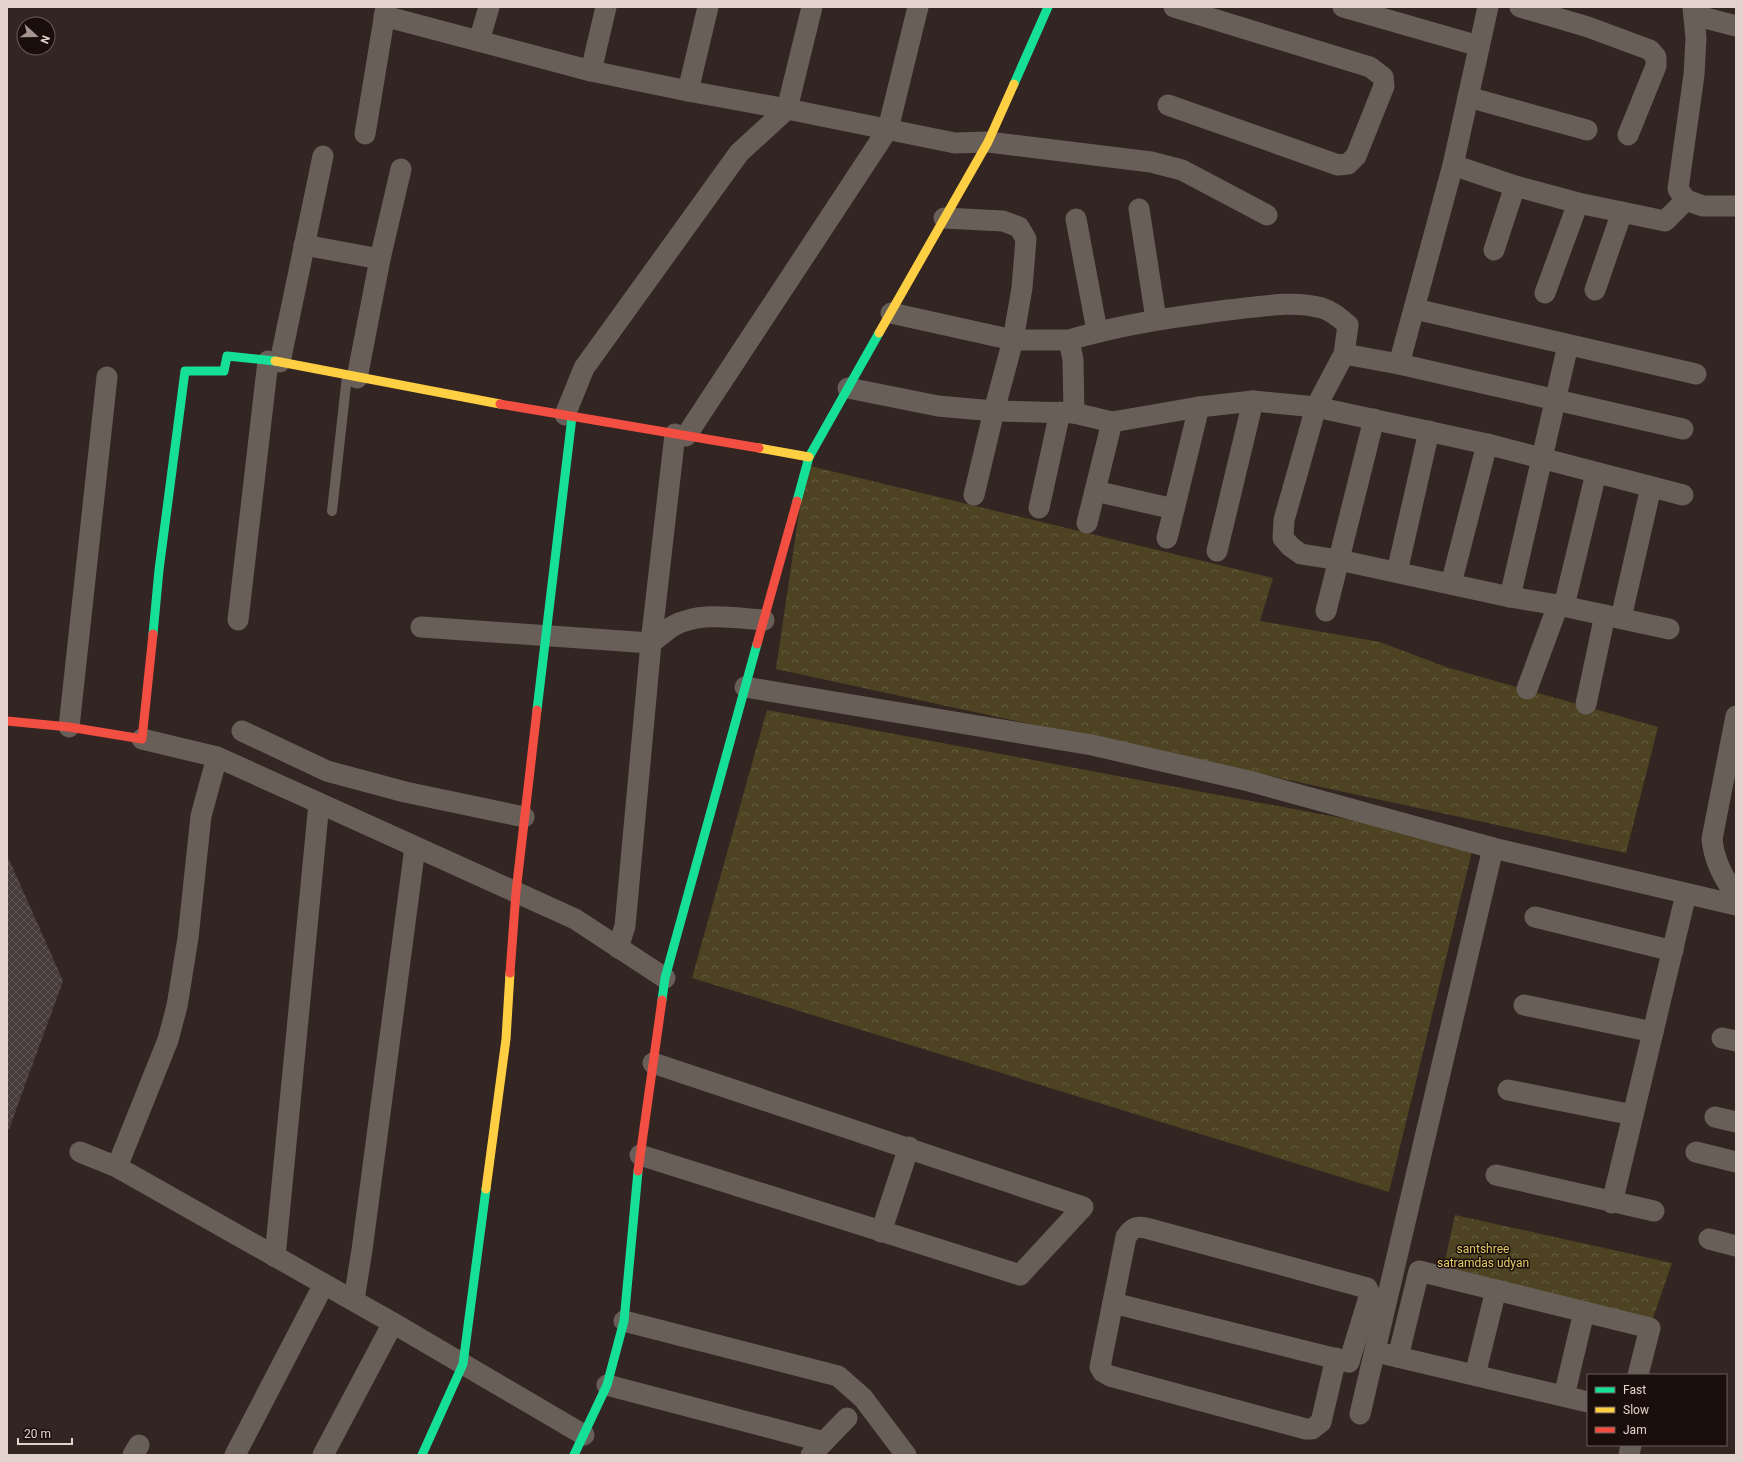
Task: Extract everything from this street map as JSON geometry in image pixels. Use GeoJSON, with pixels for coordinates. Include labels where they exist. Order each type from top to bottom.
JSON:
{"type":"FeatureCollection","features":[{"type":"Feature","properties":{"kind":"street"},"geometry":{"type":"LineString","coordinates":[[479,41],[489,7]]}},
{"type":"Feature","properties":{"kind":"street"},"geometry":{"type":"LineString","coordinates":[[591,71],[606,7]]}},
{"type":"Feature","properties":{"kind":"street"},"geometry":{"type":"LineString","coordinates":[[688,91],[708,7]]}},
{"type":"Feature","properties":{"kind":"street"},"geometry":{"type":"LineString","coordinates":[[422,1455],[463,1364],[506,1039],[516,892],[568,416],[584,368],[734,159],[787,109],[812,7]]}},
{"type":"Feature","properties":{"kind":"street"},"geometry":{"type":"LineString","coordinates":[[618,948],[625,926],[651,643],[680,435],[888,129],[918,7]]}},
{"type":"Feature","properties":{"kind":"street"},"geometry":{"type":"LineString","coordinates":[[574,1455],[608,1385],[624,1321],[640,1155],[665,978],[809,457],[988,142],[1048,7]]}},
{"type":"Feature","properties":{"kind":"street"},"geometry":{"type":"LineString","coordinates":[[1168,105],[1338,165],[1348,164],[1356,156],[1384,86],[1383,77],[1370,67],[1174,7]]}},
{"type":"Feature","properties":{"kind":"street"},"geometry":{"type":"LineString","coordinates":[[1343,7],[1479,46]]}},
{"type":"Feature","properties":{"kind":"street"},"geometry":{"type":"LineString","coordinates":[[1399,364],[1453,165],[1488,7]]}},
{"type":"Feature","properties":{"kind":"street"},"geometry":{"type":"LineString","coordinates":[[1520,7],[1588,27],[1650,50],[1656,57],[1656,66],[1628,135]]}},
{"type":"Feature","properties":{"kind":"street"},"geometry":{"type":"LineString","coordinates":[[365,134],[385,11],[479,41],[591,71],[688,91],[787,109],[955,143],[988,142],[1151,162],[1182,170],[1267,215]]}},
{"type":"Feature","properties":{"kind":"street"},"geometry":{"type":"LineString","coordinates":[[1736,26],[1694,11],[1696,38],[1694,75],[1678,189],[1686,200],[1703,206],[1736,206]]}},
{"type":"Feature","properties":{"kind":"street"},"geometry":{"type":"LineString","coordinates":[[1468,96],[1587,130]]}},
{"type":"Feature","properties":{"kind":"street"},"geometry":{"type":"LineString","coordinates":[[238,620],[274,362],[304,245],[323,156]]}},
{"type":"Feature","properties":{"kind":"street"},"geometry":{"type":"LineString","coordinates":[[1453,165],[1515,186],[1578,203],[1665,221],[1686,200]]}},
{"type":"Feature","properties":{"kind":"street"},"geometry":{"type":"LineString","coordinates":[[352,377],[401,169]]}},
{"type":"Feature","properties":{"kind":"street"},"geometry":{"type":"LineString","coordinates":[[1494,250],[1515,186]]}},
{"type":"Feature","properties":{"kind":"street"},"geometry":{"type":"LineString","coordinates":[[1545,294],[1578,203]]}},
{"type":"Feature","properties":{"kind":"street"},"geometry":{"type":"LineString","coordinates":[[1139,209],[1156,319]]}},
{"type":"Feature","properties":{"kind":"street"},"geometry":{"type":"LineString","coordinates":[[1595,290],[1622,212]]}},
{"type":"Feature","properties":{"kind":"street"},"geometry":{"type":"LineString","coordinates":[[944,218],[1003,222],[1019,226],[1026,239],[1022,288],[1014,340],[994,411],[974,495]]}},
{"type":"Feature","properties":{"kind":"street"},"geometry":{"type":"LineString","coordinates":[[1076,219],[1097,331]]}},
{"type":"Feature","properties":{"kind":"street"},"geometry":{"type":"LineString","coordinates":[[304,245],[380,260]]}},
{"type":"Feature","properties":{"kind":"street"},"geometry":{"type":"LineString","coordinates":[[890,313],[1014,340],[1070,340],[1097,331],[1156,319],[1288,303],[1323,309],[1338,316],[1348,325],[1344,354],[1316,407],[1284,520],[1283,538],[1290,547],[1302,554],[1339,560],[1669,629]]}},
{"type":"Feature","properties":{"kind":"street"},"geometry":{"type":"LineString","coordinates":[[1415,309],[1696,374]]}},
{"type":"Feature","properties":{"kind":"street"},"geometry":{"type":"LineString","coordinates":[[1039,508],[1067,412],[1073,360],[1070,340]]}},
{"type":"Feature","properties":{"kind":"street"},"geometry":{"type":"LineString","coordinates":[[1510,596],[1554,400],[1568,345]]}},
{"type":"Feature","properties":{"kind":"street"},"geometry":{"type":"LineString","coordinates":[[1344,354],[1399,364],[1683,429]]}},
{"type":"Feature","properties":{"kind":"street"},"geometry":{"type":"LineString","coordinates":[[142,739],[159,570],[185,371],[224,371],[227,356],[274,362],[568,416],[809,457]]}},
{"type":"Feature","properties":{"kind":"street"},"geometry":{"type":"LineString","coordinates":[[69,727],[107,377]]}},
{"type":"Feature","properties":{"kind":"street"},"geometry":{"type":"LineString","coordinates":[[848,388],[938,406],[994,411],[1067,412],[1112,422],[1199,407],[1253,401],[1316,407],[1487,444],[1683,495]]}},
{"type":"Feature","properties":{"kind":"street"},"geometry":{"type":"LineString","coordinates":[[1217,551],[1253,401]]}},
{"type":"Feature","properties":{"kind":"street"},"geometry":{"type":"LineString","coordinates":[[1168,538],[1199,407]]}},
{"type":"Feature","properties":{"kind":"street"},"geometry":{"type":"LineString","coordinates":[[1326,611],[1374,419]]}},
{"type":"Feature","properties":{"kind":"street"},"geometry":{"type":"LineString","coordinates":[[1087,523],[1112,422]]}},
{"type":"Feature","properties":{"kind":"street"},"geometry":{"type":"LineString","coordinates":[[1397,572],[1429,431]]}},
{"type":"Feature","properties":{"kind":"street"},"geometry":{"type":"LineString","coordinates":[[1451,584],[1487,444]]}},
{"type":"Feature","properties":{"kind":"street"},"geometry":{"type":"LineString","coordinates":[[1527,689],[1561,606],[1596,473]]}},
{"type":"Feature","properties":{"kind":"street"},"geometry":{"type":"LineString","coordinates":[[1586,704],[1651,487]]}},
{"type":"Feature","properties":{"kind":"street"},"geometry":{"type":"LineString","coordinates":[[1095,491],[1174,509]]}},
{"type":"Feature","properties":{"kind":"street"},"geometry":{"type":"LineString","coordinates":[[422,627],[651,643],[672,626],[686,620],[704,616],[764,620]]}},
{"type":"Feature","properties":{"kind":"street"},"geometry":{"type":"LineString","coordinates":[[745,687],[1092,745],[1249,781],[1493,848],[1736,906]]}},
{"type":"Feature","properties":{"kind":"street"},"geometry":{"type":"LineString","coordinates":[[1736,716],[1727,803],[1712,839],[1713,852],[1725,881],[1736,895]]}},
{"type":"Feature","properties":{"kind":"street"},"geometry":{"type":"LineString","coordinates":[[7,721],[69,727],[142,739],[217,757],[516,892],[574,920],[665,978]]}},
{"type":"Feature","properties":{"kind":"street"},"geometry":{"type":"LineString","coordinates":[[242,731],[327,771],[405,792],[524,817]]}},
{"type":"Feature","properties":{"kind":"street"},"geometry":{"type":"LineString","coordinates":[[118,1167],[168,1040],[177,1006],[188,938],[201,816],[217,757]]}},
{"type":"Feature","properties":{"kind":"street"},"geometry":{"type":"LineString","coordinates":[[275,1257],[319,803]]}},
{"type":"Feature","properties":{"kind":"street"},"geometry":{"type":"LineString","coordinates":[[354,1300],[362,1250],[415,847]]}},
{"type":"Feature","properties":{"kind":"street"},"geometry":{"type":"LineString","coordinates":[[1360,1414],[1493,848]]}},
{"type":"Feature","properties":{"kind":"street"},"geometry":{"type":"LineString","coordinates":[[1612,1203],[1686,894]]}},
{"type":"Feature","properties":{"kind":"street"},"geometry":{"type":"LineString","coordinates":[[1535,918],[1673,950]]}},
{"type":"Feature","properties":{"kind":"street"},"geometry":{"type":"LineString","coordinates":[[1524,1005],[1653,1032]]}},
{"type":"Feature","properties":{"kind":"street"},"geometry":{"type":"LineString","coordinates":[[640,1155],[1020,1276],[1084,1207],[653,1063]]}},
{"type":"Feature","properties":{"kind":"street"},"geometry":{"type":"LineString","coordinates":[[1508,1090],[1633,1114]]}},
{"type":"Feature","properties":{"kind":"street"},"geometry":{"type":"LineString","coordinates":[[1715,1117],[1736,1122]]}},
{"type":"Feature","properties":{"kind":"street"},"geometry":{"type":"LineString","coordinates":[[881,1232],[908,1148]]}},
{"type":"Feature","properties":{"kind":"street"},"geometry":{"type":"LineString","coordinates":[[80,1152],[118,1167],[275,1257],[354,1300],[584,1435]]}},
{"type":"Feature","properties":{"kind":"street"},"geometry":{"type":"LineString","coordinates":[[1696,1152],[1736,1162]]}},
{"type":"Feature","properties":{"kind":"street"},"geometry":{"type":"LineString","coordinates":[[1496,1175],[1612,1203],[1654,1211]]}},
{"type":"Feature","properties":{"kind":"street"},"geometry":{"type":"LineString","coordinates":[[1137,1227],[1146,1228],[1367,1288],[1370,1294],[1342,1360],[1321,1422],[1312,1429],[1306,1429],[1110,1376],[1103,1372],[1100,1367],[1113,1303],[1126,1237],[1130,1231],[1137,1227]]}},
{"type":"Feature","properties":{"kind":"street"},"geometry":{"type":"LineString","coordinates":[[1709,1239],[1736,1246]]}},
{"type":"Feature","properties":{"kind":"street"},"geometry":{"type":"LineString","coordinates":[[1398,1357],[1419,1271],[1650,1328],[1638,1374]]}},
{"type":"Feature","properties":{"kind":"street"},"geometry":{"type":"LineString","coordinates":[[235,1455],[324,1284]]}},
{"type":"Feature","properties":{"kind":"street"},"geometry":{"type":"LineString","coordinates":[[1475,1375],[1496,1290]]}},
{"type":"Feature","properties":{"kind":"street"},"geometry":{"type":"LineString","coordinates":[[1113,1303],[1342,1360],[1373,1360],[1398,1357],[1587,1402]]}},
{"type":"Feature","properties":{"kind":"street"},"geometry":{"type":"LineString","coordinates":[[1564,1396],[1584,1312]]}},
{"type":"Feature","properties":{"kind":"street"},"geometry":{"type":"LineString","coordinates":[[624,1321],[838,1376],[863,1398],[906,1455]]}},
{"type":"Feature","properties":{"kind":"street"},"geometry":{"type":"LineString","coordinates":[[323,1455],[393,1323]]}},
{"type":"Feature","properties":{"kind":"street"},"geometry":{"type":"LineString","coordinates":[[608,1385],[818,1448],[847,1418]]}},
{"type":"Feature","properties":{"kind":"lane"},"geometry":{"type":"LineString","coordinates":[[332,511],[352,377]]}},
{"type":"Feature","properties":{"kind":"green space"},"geometry":{"type":"Polygon","coordinates":[[[806,465],[1273,578],[1260,621],[1380,642],[1446,667],[1658,727],[1626,853],[776,669],[806,465]]]}},
{"type":"Feature","properties":{"kind":"green space"},"geometry":{"type":"Polygon","coordinates":[[[767,710],[1474,843],[1389,1192],[692,978],[767,710]]]}},
{"type":"Feature","properties":{"kind":"green space","name":"santshree satramdas udyan"},"geometry":{"type":"Polygon","coordinates":[[[1455,1215],[1672,1263],[1652,1321],[1440,1283],[1455,1215]]]}},
{"type":"Feature","properties":{"kind":"building"},"geometry":{"type":"Polygon","coordinates":[[[7,855],[63,981],[9,1129],[7,1128],[7,855]]]}},
{"type":"Feature","properties":{"kind":"traffic: fast"},"geometry":{"type":"LineString","coordinates":[[1014,84],[1048,7]]}},
{"type":"Feature","properties":{"kind":"traffic: fast"},"geometry":{"type":"LineString","coordinates":[[797,501],[809,457],[879,333]]}},
{"type":"Feature","properties":{"kind":"traffic: fast"},"geometry":{"type":"LineString","coordinates":[[153,634],[159,570],[185,371],[224,371],[227,356],[275,361]]}},
{"type":"Feature","properties":{"kind":"traffic: fast"},"geometry":{"type":"LineString","coordinates":[[537,710],[572,417]]}},
{"type":"Feature","properties":{"kind":"traffic: fast"},"geometry":{"type":"LineString","coordinates":[[662,1000],[665,978],[757,644]]}},
{"type":"Feature","properties":{"kind":"traffic: fast"},"geometry":{"type":"LineString","coordinates":[[574,1455],[607,1385],[624,1321],[638,1171]]}},
{"type":"Feature","properties":{"kind":"traffic: fast"},"geometry":{"type":"LineString","coordinates":[[422,1455],[463,1364],[486,1189]]}},
{"type":"Feature","properties":{"kind":"traffic: slow"},"geometry":{"type":"LineString","coordinates":[[879,333],[988,142],[1014,84]]}},
{"type":"Feature","properties":{"kind":"traffic: slow"},"geometry":{"type":"LineString","coordinates":[[275,361],[500,404]]}},
{"type":"Feature","properties":{"kind":"traffic: slow"},"geometry":{"type":"LineString","coordinates":[[759,448],[809,457]]}},
{"type":"Feature","properties":{"kind":"traffic: slow"},"geometry":{"type":"LineString","coordinates":[[486,1189],[506,1039],[510,973]]}},
{"type":"Feature","properties":{"kind":"traffic: jam"},"geometry":{"type":"LineString","coordinates":[[500,404],[759,448]]}},
{"type":"Feature","properties":{"kind":"traffic: jam"},"geometry":{"type":"LineString","coordinates":[[757,644],[797,501]]}},
{"type":"Feature","properties":{"kind":"traffic: jam"},"geometry":{"type":"LineString","coordinates":[[7,721],[69,727],[142,739],[153,634]]}},
{"type":"Feature","properties":{"kind":"traffic: jam"},"geometry":{"type":"LineString","coordinates":[[510,973],[516,892],[537,710]]}},
{"type":"Feature","properties":{"kind":"traffic: jam"},"geometry":{"type":"LineString","coordinates":[[638,1171],[662,1000]]}}]}
